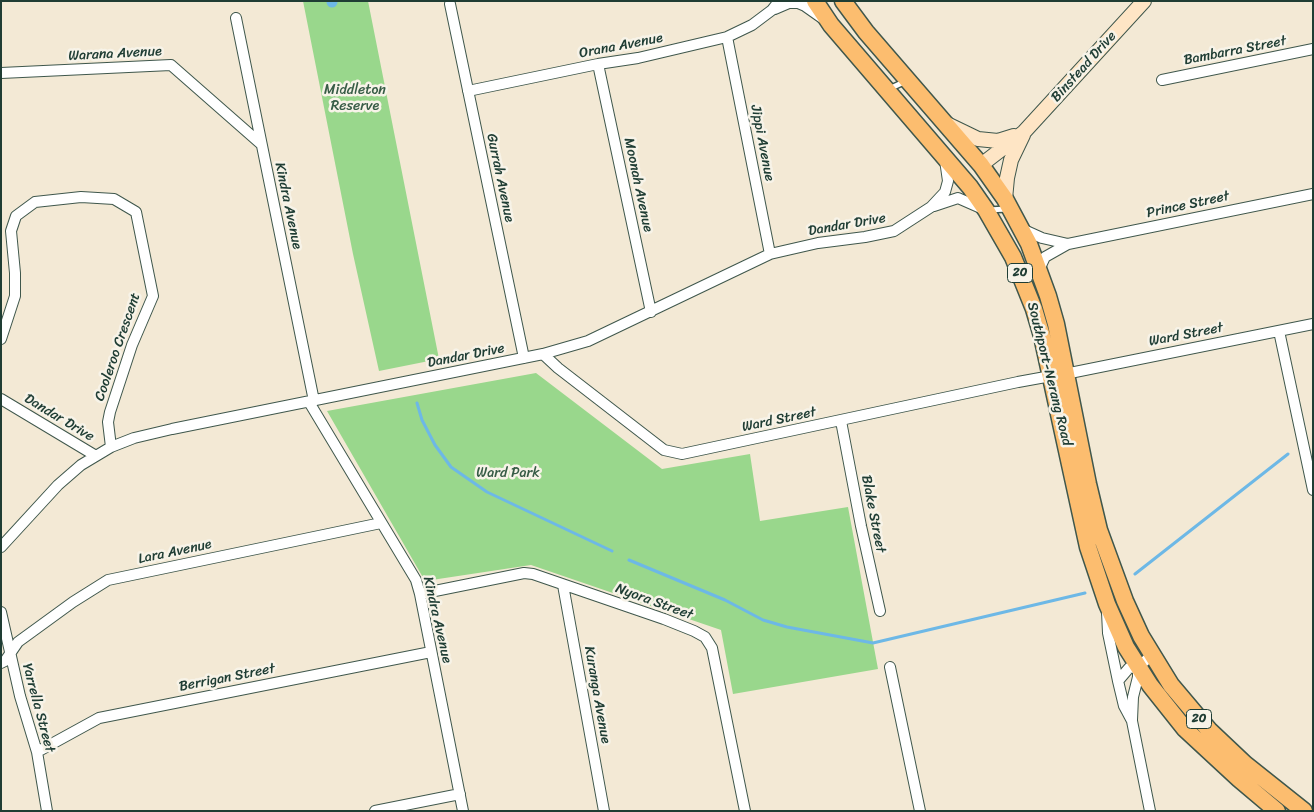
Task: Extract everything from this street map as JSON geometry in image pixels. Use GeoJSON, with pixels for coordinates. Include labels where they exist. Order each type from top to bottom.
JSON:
{"type":"FeatureCollection","features":[{"type":"Feature","properties":{"kind":"main road","name":"Southport-Nerang Road"},"geometry":{"type":"LineString","coordinates":[[815,1],[831,25],[970,187],[1008,246],[1022,277],[1058,375],[1099,530],[1125,601],[1152,655]]}},
{"type":"Feature","properties":{"kind":"main road","name":"Southport-Nerang Road"},"geometry":{"type":"LineString","coordinates":[[843,1],[866,32],[981,165],[1008,204],[1022,229],[1039,270],[1056,324],[1058,375],[1084,534],[1107,604]]}},
{"type":"Feature","properties":{"kind":"main road"},"geometry":{"type":"LineString","coordinates":[[981,165],[977,170],[976,176],[983,206]]}},
{"type":"Feature","properties":{"kind":"main road","name":"20"},"geometry":{"type":"LineString","coordinates":[[1107,604],[1118,631],[1138,667],[1161,700],[1185,729],[1277,811]]}},
{"type":"Feature","properties":{"kind":"main road","name":"20"},"geometry":{"type":"LineString","coordinates":[[1152,655],[1171,685],[1209,730],[1245,764],[1304,811]]}},
{"type":"Feature","properties":{"kind":"street","name":"Orana Avenue"},"geometry":{"type":"LineString","coordinates":[[772,10],[779,1]]}},
{"type":"Feature","properties":{"kind":"street","name":"Binstead Drive"},"geometry":{"type":"LineString","coordinates":[[981,165],[1024,132],[1144,1]]}},
{"type":"Feature","properties":{"kind":"street","name":"Orana Avenue"},"geometry":{"type":"LineString","coordinates":[[468,91],[598,64],[638,58],[727,37],[752,25],[772,10],[784,4],[798,3],[805,6],[831,25]]}},
{"type":"Feature","properties":{"kind":"street","name":"Gurrah Avenue"},"geometry":{"type":"LineString","coordinates":[[450,4],[524,358]]}},
{"type":"Feature","properties":{"kind":"street","name":"Kindra Avenue"},"geometry":{"type":"LineString","coordinates":[[236,18],[312,401],[381,523],[416,580],[463,811]]}},
{"type":"Feature","properties":{"kind":"street","name":"Jippi Avenue"},"geometry":{"type":"LineString","coordinates":[[727,37],[770,254]]}},
{"type":"Feature","properties":{"kind":"street","name":"Bambarra Street"},"geometry":{"type":"LineString","coordinates":[[1162,80],[1313,49]]}},
{"type":"Feature","properties":{"kind":"street","name":"Moonah Avenue"},"geometry":{"type":"LineString","coordinates":[[598,64],[651,312]]}},
{"type":"Feature","properties":{"kind":"street","name":"Warana Avenue"},"geometry":{"type":"LineString","coordinates":[[1,73],[171,65],[261,144]]}},
{"type":"Feature","properties":{"kind":"street","name":"Binstead Drive"},"geometry":{"type":"LineString","coordinates":[[947,124],[978,139],[998,141],[1024,132]]}},
{"type":"Feature","properties":{"kind":"street","name":"Binstead Drive"},"geometry":{"type":"LineString","coordinates":[[1008,204],[1007,178],[1011,160],[1024,132]]}},
{"type":"Feature","properties":{"kind":"street","name":"Dandar Drive"},"geometry":{"type":"LineString","coordinates":[[931,207],[947,188],[947,170],[943,155]]}},
{"type":"Feature","properties":{"kind":"street","name":"Prince Street"},"geometry":{"type":"LineString","coordinates":[[1039,270],[1045,257],[1068,244],[1313,194]]}},
{"type":"Feature","properties":{"kind":"street","name":"Cooleroo Crescent"},"geometry":{"type":"LineString","coordinates":[[1,338],[15,296],[11,231],[16,216],[35,202],[81,197],[114,199],[136,212],[153,296],[132,345],[110,412],[108,422],[111,447]]}},
{"type":"Feature","properties":{"kind":"street","name":"Dandar Drive"},"geometry":{"type":"LineString","coordinates":[[1,399],[96,456],[111,447],[134,438],[172,429],[543,354],[588,341],[770,254],[818,243],[894,231],[931,207],[956,198],[983,206]]}},
{"type":"Feature","properties":{"kind":"street","name":"Prince Street"},"geometry":{"type":"LineString","coordinates":[[1022,229],[1042,238],[1068,244]]}},
{"type":"Feature","properties":{"kind":"street","name":"Ward Street"},"geometry":{"type":"LineString","coordinates":[[543,354],[558,368],[664,450],[682,454],[1018,382],[1313,324]]}},
{"type":"Feature","properties":{"kind":"street"},"geometry":{"type":"LineString","coordinates":[[1279,331],[1313,490]]}},
{"type":"Feature","properties":{"kind":"street","name":"Blake Street"},"geometry":{"type":"LineString","coordinates":[[841,421],[861,526],[880,611]]}},
{"type":"Feature","properties":{"kind":"street"},"geometry":{"type":"LineString","coordinates":[[1,547],[58,485],[96,456]]}},
{"type":"Feature","properties":{"kind":"street","name":"Lara Avenue"},"geometry":{"type":"LineString","coordinates":[[1,663],[18,642],[73,602],[108,580],[381,523]]}},
{"type":"Feature","properties":{"kind":"street","name":"Nyora Street"},"geometry":{"type":"LineString","coordinates":[[420,594],[524,573],[540,575],[563,585],[664,619],[694,631],[705,638],[712,648],[745,811]]}},
{"type":"Feature","properties":{"kind":"street","name":"Kuranga Avenue"},"geometry":{"type":"LineString","coordinates":[[563,585],[604,811]]}},
{"type":"Feature","properties":{"kind":"street"},"geometry":{"type":"LineString","coordinates":[[1107,604],[1108,633],[1118,681],[1124,706],[1132,721]]}},
{"type":"Feature","properties":{"kind":"street","name":"Yarrella Street"},"geometry":{"type":"LineString","coordinates":[[1,612],[20,696],[37,752],[47,811]]}},
{"type":"Feature","properties":{"kind":"street","name":"Berrigan Street"},"geometry":{"type":"LineString","coordinates":[[37,752],[100,718],[431,652]]}},
{"type":"Feature","properties":{"kind":"street"},"geometry":{"type":"LineString","coordinates":[[1118,681],[1129,668],[1138,667],[1152,655]]}},
{"type":"Feature","properties":{"kind":"street"},"geometry":{"type":"LineString","coordinates":[[890,667],[920,811]]}},
{"type":"Feature","properties":{"kind":"street"},"geometry":{"type":"LineString","coordinates":[[1138,667],[1138,677],[1133,697],[1132,721],[1150,811]]}},
{"type":"Feature","properties":{"kind":"street"},"geometry":{"type":"LineString","coordinates":[[375,811],[460,794]]}},
{"type":"Feature","properties":{"kind":"lane"},"geometry":{"type":"LineString","coordinates":[[887,90],[908,80]]}},
{"type":"Feature","properties":{"kind":"lane"},"geometry":{"type":"LineString","coordinates":[[983,206],[1008,204]]}},
{"type":"Feature","properties":{"kind":"green space","name":"Middleton Reserve"},"geometry":{"type":"Polygon","coordinates":[[[303,1],[368,1],[439,359],[379,371],[353,254],[303,1]]]}},
{"type":"Feature","properties":{"kind":"green space","name":"Ward Park"},"geometry":{"type":"Polygon","coordinates":[[[536,373],[662,469],[750,454],[760,521],[848,507],[878,669],[733,694],[721,630],[531,565],[425,581],[327,411],[536,373]]]}},
{"type":"Feature","properties":{"kind":"waterway"},"geometry":{"type":"LineString","coordinates":[[417,403],[422,420],[435,445],[451,467],[487,492],[612,551]]}},
{"type":"Feature","properties":{"kind":"waterway"},"geometry":{"type":"LineString","coordinates":[[1135,574],[1288,454]]}},
{"type":"Feature","properties":{"kind":"waterway"},"geometry":{"type":"LineString","coordinates":[[629,560],[725,600],[763,620],[787,627],[873,643],[1085,593]]}}]}
